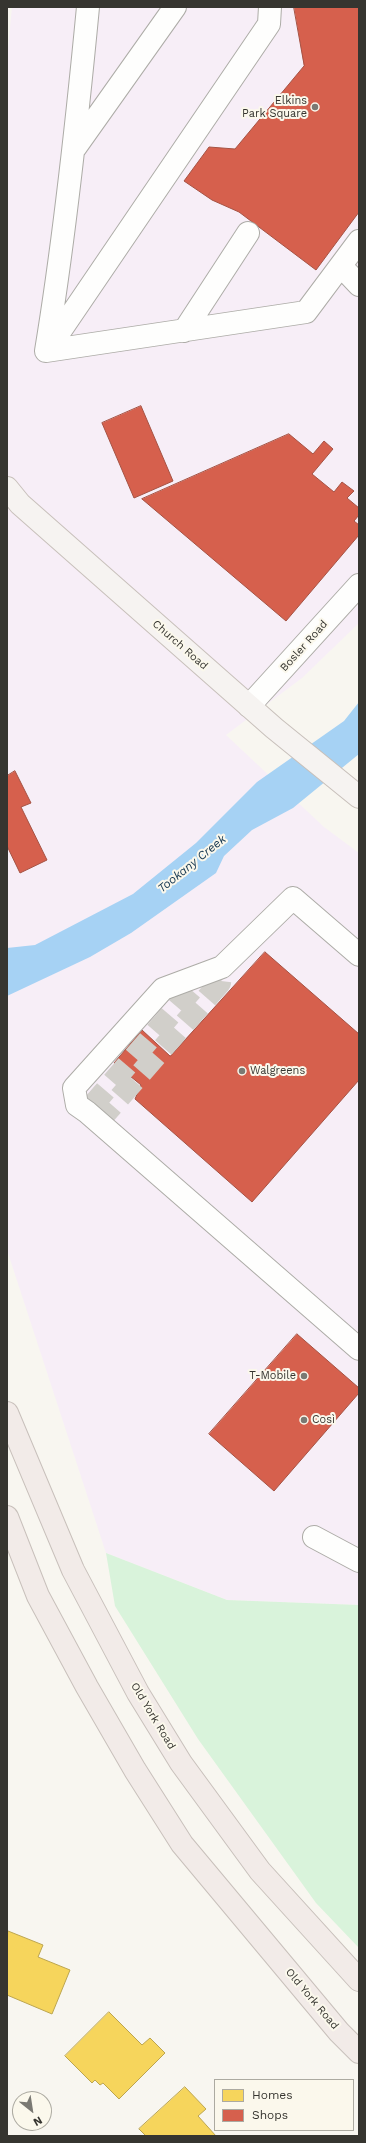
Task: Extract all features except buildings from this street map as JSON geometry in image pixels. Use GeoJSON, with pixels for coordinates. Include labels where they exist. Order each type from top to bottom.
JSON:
{"type":"FeatureCollection","features":[{"type":"Feature","properties":{"kind":"highway","name":"Old York Road"},"geometry":{"type":"LineString","coordinates":[[7,1413],[73,1570],[138,1693],[181,1763],[260,1871],[359,1980]]}},
{"type":"Feature","properties":{"kind":"highway","name":"Old York Road"},"geometry":{"type":"LineString","coordinates":[[7,1516],[38,1596],[105,1719],[182,1844],[339,2032],[359,2052]]}},
{"type":"Feature","properties":{"kind":"main road","name":"Church Road"},"geometry":{"type":"LineString","coordinates":[[7,488],[20,504],[274,728],[357,795]]}},
{"type":"Feature","properties":{"kind":"street"},"geometry":{"type":"LineString","coordinates":[[46,351],[62,256],[75,149],[88,7]]}},
{"type":"Feature","properties":{"kind":"street"},"geometry":{"type":"LineString","coordinates":[[75,149],[175,7]]}},
{"type":"Feature","properties":{"kind":"street"},"geometry":{"type":"LineString","coordinates":[[46,351],[269,24],[270,7]]}},
{"type":"Feature","properties":{"kind":"street"},"geometry":{"type":"LineString","coordinates":[[184,331],[248,233]]}},
{"type":"Feature","properties":{"kind":"street"},"geometry":{"type":"LineString","coordinates":[[46,351],[306,312],[359,241]]}},
{"type":"Feature","properties":{"kind":"street"},"geometry":{"type":"LineString","coordinates":[[341,266],[359,285]]}},
{"type":"Feature","properties":{"kind":"street","name":"Bosler Road"},"geometry":{"type":"LineString","coordinates":[[250,706],[359,585]]}},
{"type":"Feature","properties":{"kind":"street"},"geometry":{"type":"LineString","coordinates":[[359,955],[293,898],[222,967],[163,989],[74,1088],[76,1105],[87,1112],[359,1349]]}},
{"type":"Feature","properties":{"kind":"street"},"geometry":{"type":"LineString","coordinates":[[314,1537],[359,1562]]}},
{"type":"Feature","properties":{"kind":"shaded area"},"geometry":{"type":"Polygon","coordinates":[[[12,7],[359,7],[359,623],[302,678],[226,735],[324,827],[359,853],[359,1605],[227,1600],[106,1553],[7,1250],[7,59],[12,7]]]}},
{"type":"Feature","properties":{"kind":"green space"},"geometry":{"type":"Polygon","coordinates":[[[106,1553],[227,1600],[359,1605],[359,1948],[316,1903],[198,1739],[115,1606],[106,1553]]]}},
{"type":"Feature","properties":{"kind":"water","name":"Tookany Creek"},"geometry":{"type":"Polygon","coordinates":[[[359,702],[359,754],[293,808],[252,830],[224,856],[216,873],[131,933],[90,957],[7,996],[7,948],[35,945],[133,894],[196,843],[257,782],[344,721],[359,702]]]}},
{"type":"Feature","properties":{"kind":"tunnel"},"geometry":{"type":"LineString","coordinates":[[98,1122],[220,983],[222,967]]}},
{"type":"Feature","properties":{"kind":"tunnel"},"geometry":{"type":"LineString","coordinates":[[91,1107],[192,990],[216,971]]}},
{"type":"Feature","properties":{"kind":"place","name":"Elkins Park Square"},"geometry":{"type":"Point","coordinates":[315,107]}},
{"type":"Feature","properties":{"kind":"place","name":"Walgreens"},"geometry":{"type":"Point","coordinates":[242,1071]}},
{"type":"Feature","properties":{"kind":"place","name":"T-Mobile"},"geometry":{"type":"Point","coordinates":[304,1376]}},
{"type":"Feature","properties":{"kind":"place","name":"Così"},"geometry":{"type":"Point","coordinates":[304,1420]}}]}
